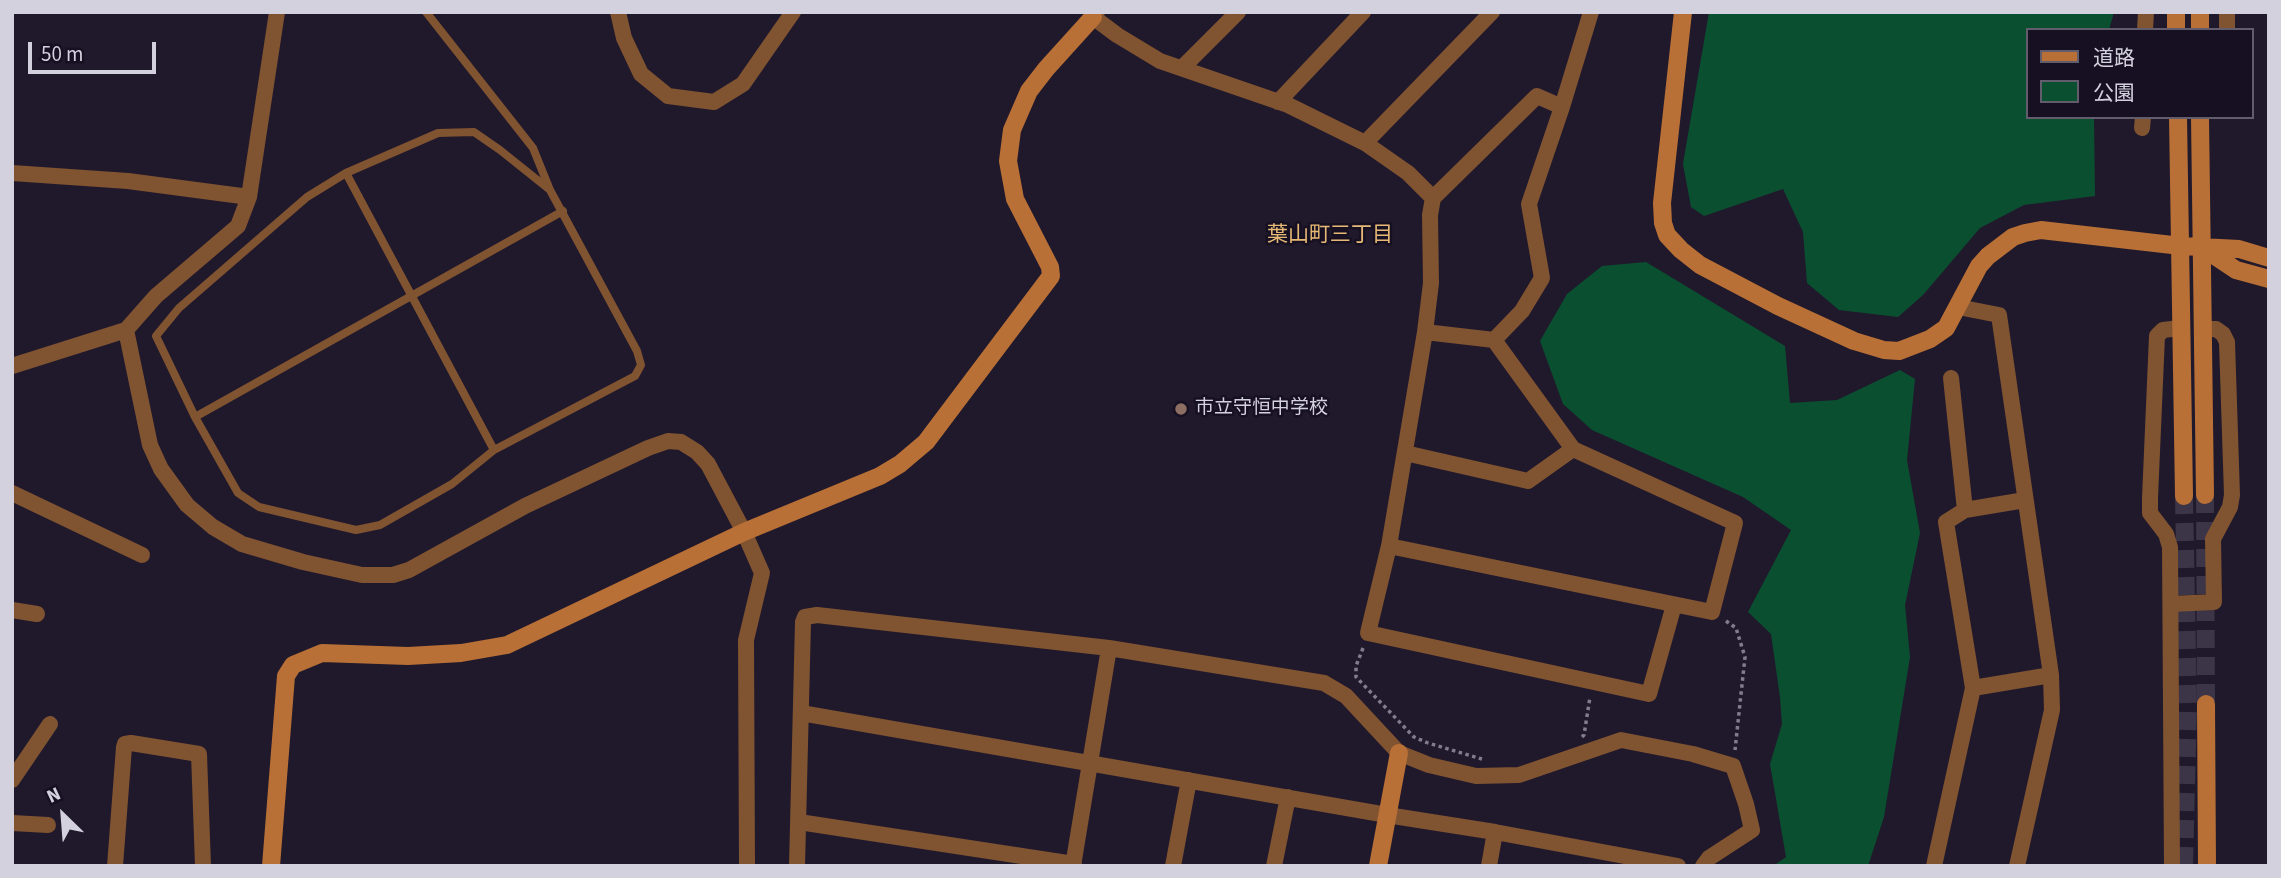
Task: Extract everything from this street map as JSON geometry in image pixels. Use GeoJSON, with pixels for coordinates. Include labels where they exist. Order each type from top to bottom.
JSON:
{"type":"FeatureCollection","features":[{"type":"Feature","properties":{"kind":"street"},"geometry":{"type":"LineString","coordinates":[[12,366],[126,330],[156,296],[238,226],[249,197],[277,12]]}},
{"type":"Feature","properties":{"kind":"street"},"geometry":{"type":"LineString","coordinates":[[618,12],[624,38],[641,74],[668,96],[713,102],[743,85],[788,15]]}},
{"type":"Feature","properties":{"kind":"street"},"geometry":{"type":"LineString","coordinates":[[1182,68],[1238,12]]}},
{"type":"Feature","properties":{"kind":"street"},"geometry":{"type":"LineString","coordinates":[[1278,102],[1363,12]]}},
{"type":"Feature","properties":{"kind":"street"},"geometry":{"type":"LineString","coordinates":[[1365,143],[1492,12]]}},
{"type":"Feature","properties":{"kind":"street"},"geometry":{"type":"LineString","coordinates":[[1494,340],[1522,311],[1542,278],[1529,204],[1591,12]]}},
{"type":"Feature","properties":{"kind":"street"},"geometry":{"type":"LineString","coordinates":[[1683,12],[1662,203],[1663,223],[1667,234],[1700,265],[1778,306],[1854,341],[1884,350],[1899,351],[1930,340],[1945,328],[1979,266],[2013,237],[2025,233],[2041,230],[2200,246],[2239,250],[2269,258]]}},
{"type":"Feature","properties":{"kind":"street"},"geometry":{"type":"LineString","coordinates":[[271,866],[286,676],[293,665],[322,653],[408,656],[461,653],[507,645],[744,533],[880,476],[900,464],[926,442],[1051,276],[1050,267],[1015,199],[1008,161],[1012,130],[1029,91],[1095,15],[1147,54],[1278,102],[1365,143],[1408,173],[1433,198]]}},
{"type":"Feature","properties":{"kind":"street"},"geometry":{"type":"LineString","coordinates":[[1562,107],[1536,96],[1433,198],[1430,215],[1431,283],[1425,332],[1389,546],[1368,633],[1649,694],[1674,605]]}},
{"type":"Feature","properties":{"kind":"street"},"geometry":{"type":"LineString","coordinates":[[2178,119],[2184,496]]}},
{"type":"Feature","properties":{"kind":"street"},"geometry":{"type":"LineString","coordinates":[[2200,119],[2205,495]]}},
{"type":"Feature","properties":{"kind":"street"},"geometry":{"type":"LineString","coordinates":[[12,173],[128,181],[249,197]]}},
{"type":"Feature","properties":{"kind":"street"},"geometry":{"type":"LineString","coordinates":[[2200,246],[2236,270],[2269,279]]}},
{"type":"Feature","properties":{"kind":"street"},"geometry":{"type":"LineString","coordinates":[[1958,307],[1999,315],[2051,675],[2052,710],[2017,866]]}},
{"type":"Feature","properties":{"kind":"street"},"geometry":{"type":"LineString","coordinates":[[2172,866],[2170,547],[2166,534],[2150,513],[2150,498],[2157,336],[2162,330],[2180,328]]}},
{"type":"Feature","properties":{"kind":"street"},"geometry":{"type":"LineString","coordinates":[[2171,604],[2214,602],[2213,539],[2230,507],[2232,495],[2227,342],[2223,334],[2216,329],[2202,329]]}},
{"type":"Feature","properties":{"kind":"street"},"geometry":{"type":"LineString","coordinates":[[126,330],[150,445],[161,469],[187,505],[213,527],[242,544],[303,562],[362,575],[393,575],[408,570],[525,506],[648,448],[668,441],[681,442],[697,453],[708,464],[762,573],[746,640],[747,866]]}},
{"type":"Feature","properties":{"kind":"street"},"geometry":{"type":"LineString","coordinates":[[1389,546],[1712,612],[1735,523],[1573,449],[1494,340],[1425,332]]}},
{"type":"Feature","properties":{"kind":"street"},"geometry":{"type":"LineString","coordinates":[[1951,378],[1965,510]]}},
{"type":"Feature","properties":{"kind":"street"},"geometry":{"type":"LineString","coordinates":[[1405,453],[1528,481],[1573,449]]}},
{"type":"Feature","properties":{"kind":"street"},"geometry":{"type":"LineString","coordinates":[[12,493],[142,555]]}},
{"type":"Feature","properties":{"kind":"street"},"geometry":{"type":"LineString","coordinates":[[1934,866],[1973,688],[1946,522],[1965,510],[2025,500]]}},
{"type":"Feature","properties":{"kind":"street"},"geometry":{"type":"LineString","coordinates":[[12,610],[37,614]]}},
{"type":"Feature","properties":{"kind":"street"},"geometry":{"type":"LineString","coordinates":[[797,866],[803,622],[805,617],[810,615],[931,626],[1109,648],[1324,683],[1346,696],[1399,753],[1429,765],[1476,776],[1520,775],[1621,740],[1693,754],[1733,766],[1752,830],[1709,858],[1703,866]]}},
{"type":"Feature","properties":{"kind":"street"},"geometry":{"type":"LineString","coordinates":[[799,822],[1073,865],[1109,648]]}},
{"type":"Feature","properties":{"kind":"street"},"geometry":{"type":"LineString","coordinates":[[1973,688],[2051,675]]}},
{"type":"Feature","properties":{"kind":"street"},"geometry":{"type":"LineString","coordinates":[[2206,704],[2207,866]]}},
{"type":"Feature","properties":{"kind":"street"},"geometry":{"type":"LineString","coordinates":[[801,713],[1495,832],[1590,858],[1678,866]]}},
{"type":"Feature","properties":{"kind":"street"},"geometry":{"type":"LineString","coordinates":[[12,780],[50,724]]}},
{"type":"Feature","properties":{"kind":"street"},"geometry":{"type":"LineString","coordinates":[[115,866],[124,747],[125,744],[131,743],[198,754],[203,866]]}},
{"type":"Feature","properties":{"kind":"street"},"geometry":{"type":"LineString","coordinates":[[1378,866],[1399,753]]}},
{"type":"Feature","properties":{"kind":"street"},"geometry":{"type":"LineString","coordinates":[[1173,866],[1189,780]]}},
{"type":"Feature","properties":{"kind":"street"},"geometry":{"type":"LineString","coordinates":[[1274,866],[1288,797]]}},
{"type":"Feature","properties":{"kind":"street"},"geometry":{"type":"LineString","coordinates":[[12,823],[48,825]]}},
{"type":"Feature","properties":{"kind":"street"},"geometry":{"type":"LineString","coordinates":[[1489,866],[1495,832]]}},
{"type":"Feature","properties":{"kind":"lane"},"geometry":{"type":"LineString","coordinates":[[426,12],[533,148],[550,190],[637,351],[640,365],[635,376],[494,450],[440,491],[380,525],[356,530],[259,507],[238,493],[195,417],[156,336],[179,308],[307,197],[346,173],[438,134],[474,132],[550,190]]}},
{"type":"Feature","properties":{"kind":"lane"},"geometry":{"type":"LineString","coordinates":[[346,173],[494,450]]}},
{"type":"Feature","properties":{"kind":"lane"},"geometry":{"type":"LineString","coordinates":[[195,417],[563,211]]}},
{"type":"Feature","properties":{"kind":"path"},"geometry":{"type":"LineString","coordinates":[[1712,612],[1736,628],[1745,657],[1733,766]]}},
{"type":"Feature","properties":{"kind":"path"},"geometry":{"type":"LineString","coordinates":[[1368,633],[1356,666],[1356,677],[1362,684],[1414,737],[1486,760]]}},
{"type":"Feature","properties":{"kind":"path"},"geometry":{"type":"LineString","coordinates":[[1578,739],[1584,735],[1592,681]]}},
{"type":"Feature","properties":{"kind":"green space"},"geometry":{"type":"Polygon","coordinates":[[[1709,12],[2114,12],[2110,28],[2025,28],[2025,119],[2094,119],[2095,196],[2024,205],[1980,228],[1923,295],[1898,317],[1839,310],[1807,283],[1803,232],[1783,189],[1704,216],[1691,207],[1683,164],[1709,12]]]}},
{"type":"Feature","properties":{"kind":"green space"},"geometry":{"type":"Polygon","coordinates":[[[1646,262],[1785,346],[1790,403],[1837,400],[1900,370],[1915,379],[1907,460],[1920,533],[1905,605],[1910,657],[1884,817],[1868,866],[1773,866],[1786,857],[1770,764],[1782,724],[1780,697],[1771,634],[1748,612],[1791,530],[1743,497],[1592,430],[1563,404],[1540,341],[1567,294],[1602,266],[1646,262]]]}},
{"type":"Feature","properties":{"kind":"tunnel"},"geometry":{"type":"LineString","coordinates":[[2205,495],[2206,704]]}},
{"type":"Feature","properties":{"kind":"tunnel"},"geometry":{"type":"LineString","coordinates":[[2184,496],[2188,707],[2184,866]]}},
{"type":"Feature","properties":{"kind":"place","name":"市立守恒中学校"},"geometry":{"type":"Point","coordinates":[1181,409]}},
{"type":"Feature","properties":{"kind":"district","name":"葉山町三丁目"},"geometry":{"type":"Point","coordinates":[1330,236]}}]}
